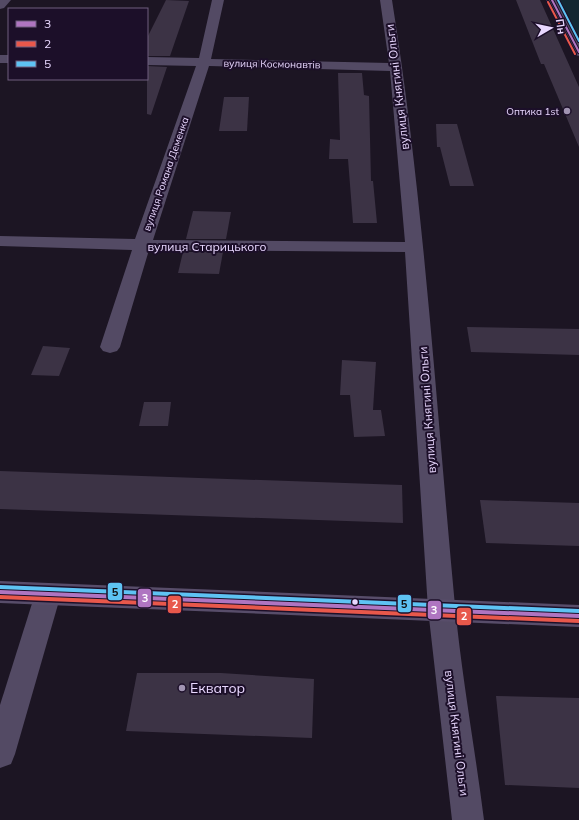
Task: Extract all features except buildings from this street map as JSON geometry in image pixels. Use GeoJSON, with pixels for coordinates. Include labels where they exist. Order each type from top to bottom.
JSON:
{"type":"FeatureCollection","features":[{"type":"Feature","properties":{"kind":"main road"},"geometry":{"type":"LineString","coordinates":[[0,592],[442,609],[579,616]]}},
{"type":"Feature","properties":{"kind":"street"},"geometry":{"type":"LineString","coordinates":[[0,6],[5,0]]}},
{"type":"Feature","properties":{"kind":"street","name":"вулиця Романа Деменка"},"geometry":{"type":"LineString","coordinates":[[110,347],[142,245],[204,62],[218,0]]}},
{"type":"Feature","properties":{"kind":"street","name":"вулиця Княгині Ольги"},"geometry":{"type":"LineString","coordinates":[[386,0],[396,67],[414,247],[442,609],[468,820]]}},
{"type":"Feature","properties":{"kind":"street"},"geometry":{"type":"LineString","coordinates":[[552,0],[579,52]]}},
{"type":"Feature","properties":{"kind":"street","name":"вулиця Космонавтів"},"geometry":{"type":"LineString","coordinates":[[148,61],[396,67]]}},
{"type":"Feature","properties":{"kind":"street","name":"вулиця Старицького"},"geometry":{"type":"LineString","coordinates":[[0,241],[142,245],[414,247]]}},
{"type":"Feature","properties":{"kind":"street"},"geometry":{"type":"LineString","coordinates":[[0,754],[48,594]]}},
{"type":"Feature","properties":{"kind":"shaded area"},"geometry":{"type":"Polygon","coordinates":[[[559,0],[579,0],[579,39],[560,3],[559,0]]]}},
{"type":"Feature","properties":{"kind":"transit line","name":"3"},"geometry":{"type":"LineString","coordinates":[[552,0],[579,52]]}},
{"type":"Feature","properties":{"kind":"transit line","name":"5"},"geometry":{"type":"LineString","coordinates":[[558,0],[579,41]]}},
{"type":"Feature","properties":{"kind":"transit line","name":"2"},"geometry":{"type":"LineString","coordinates":[[548,2],[575,54]]}},
{"type":"Feature","properties":{"kind":"transit line","name":"5"},"geometry":{"type":"LineString","coordinates":[[0,587],[579,611]]}},
{"type":"Feature","properties":{"kind":"transit line","name":"3"},"geometry":{"type":"LineString","coordinates":[[0,592],[579,616]]}},
{"type":"Feature","properties":{"kind":"transit line","name":"2"},"geometry":{"type":"LineString","coordinates":[[0,597],[579,621]]}},
{"type":"Feature","properties":{"kind":"place","name":"Оптика 1st"},"geometry":{"type":"Point","coordinates":[567,111]}},
{"type":"Feature","properties":{"kind":"place","name":"Екватор"},"geometry":{"type":"Point","coordinates":[182,688]}}]}
